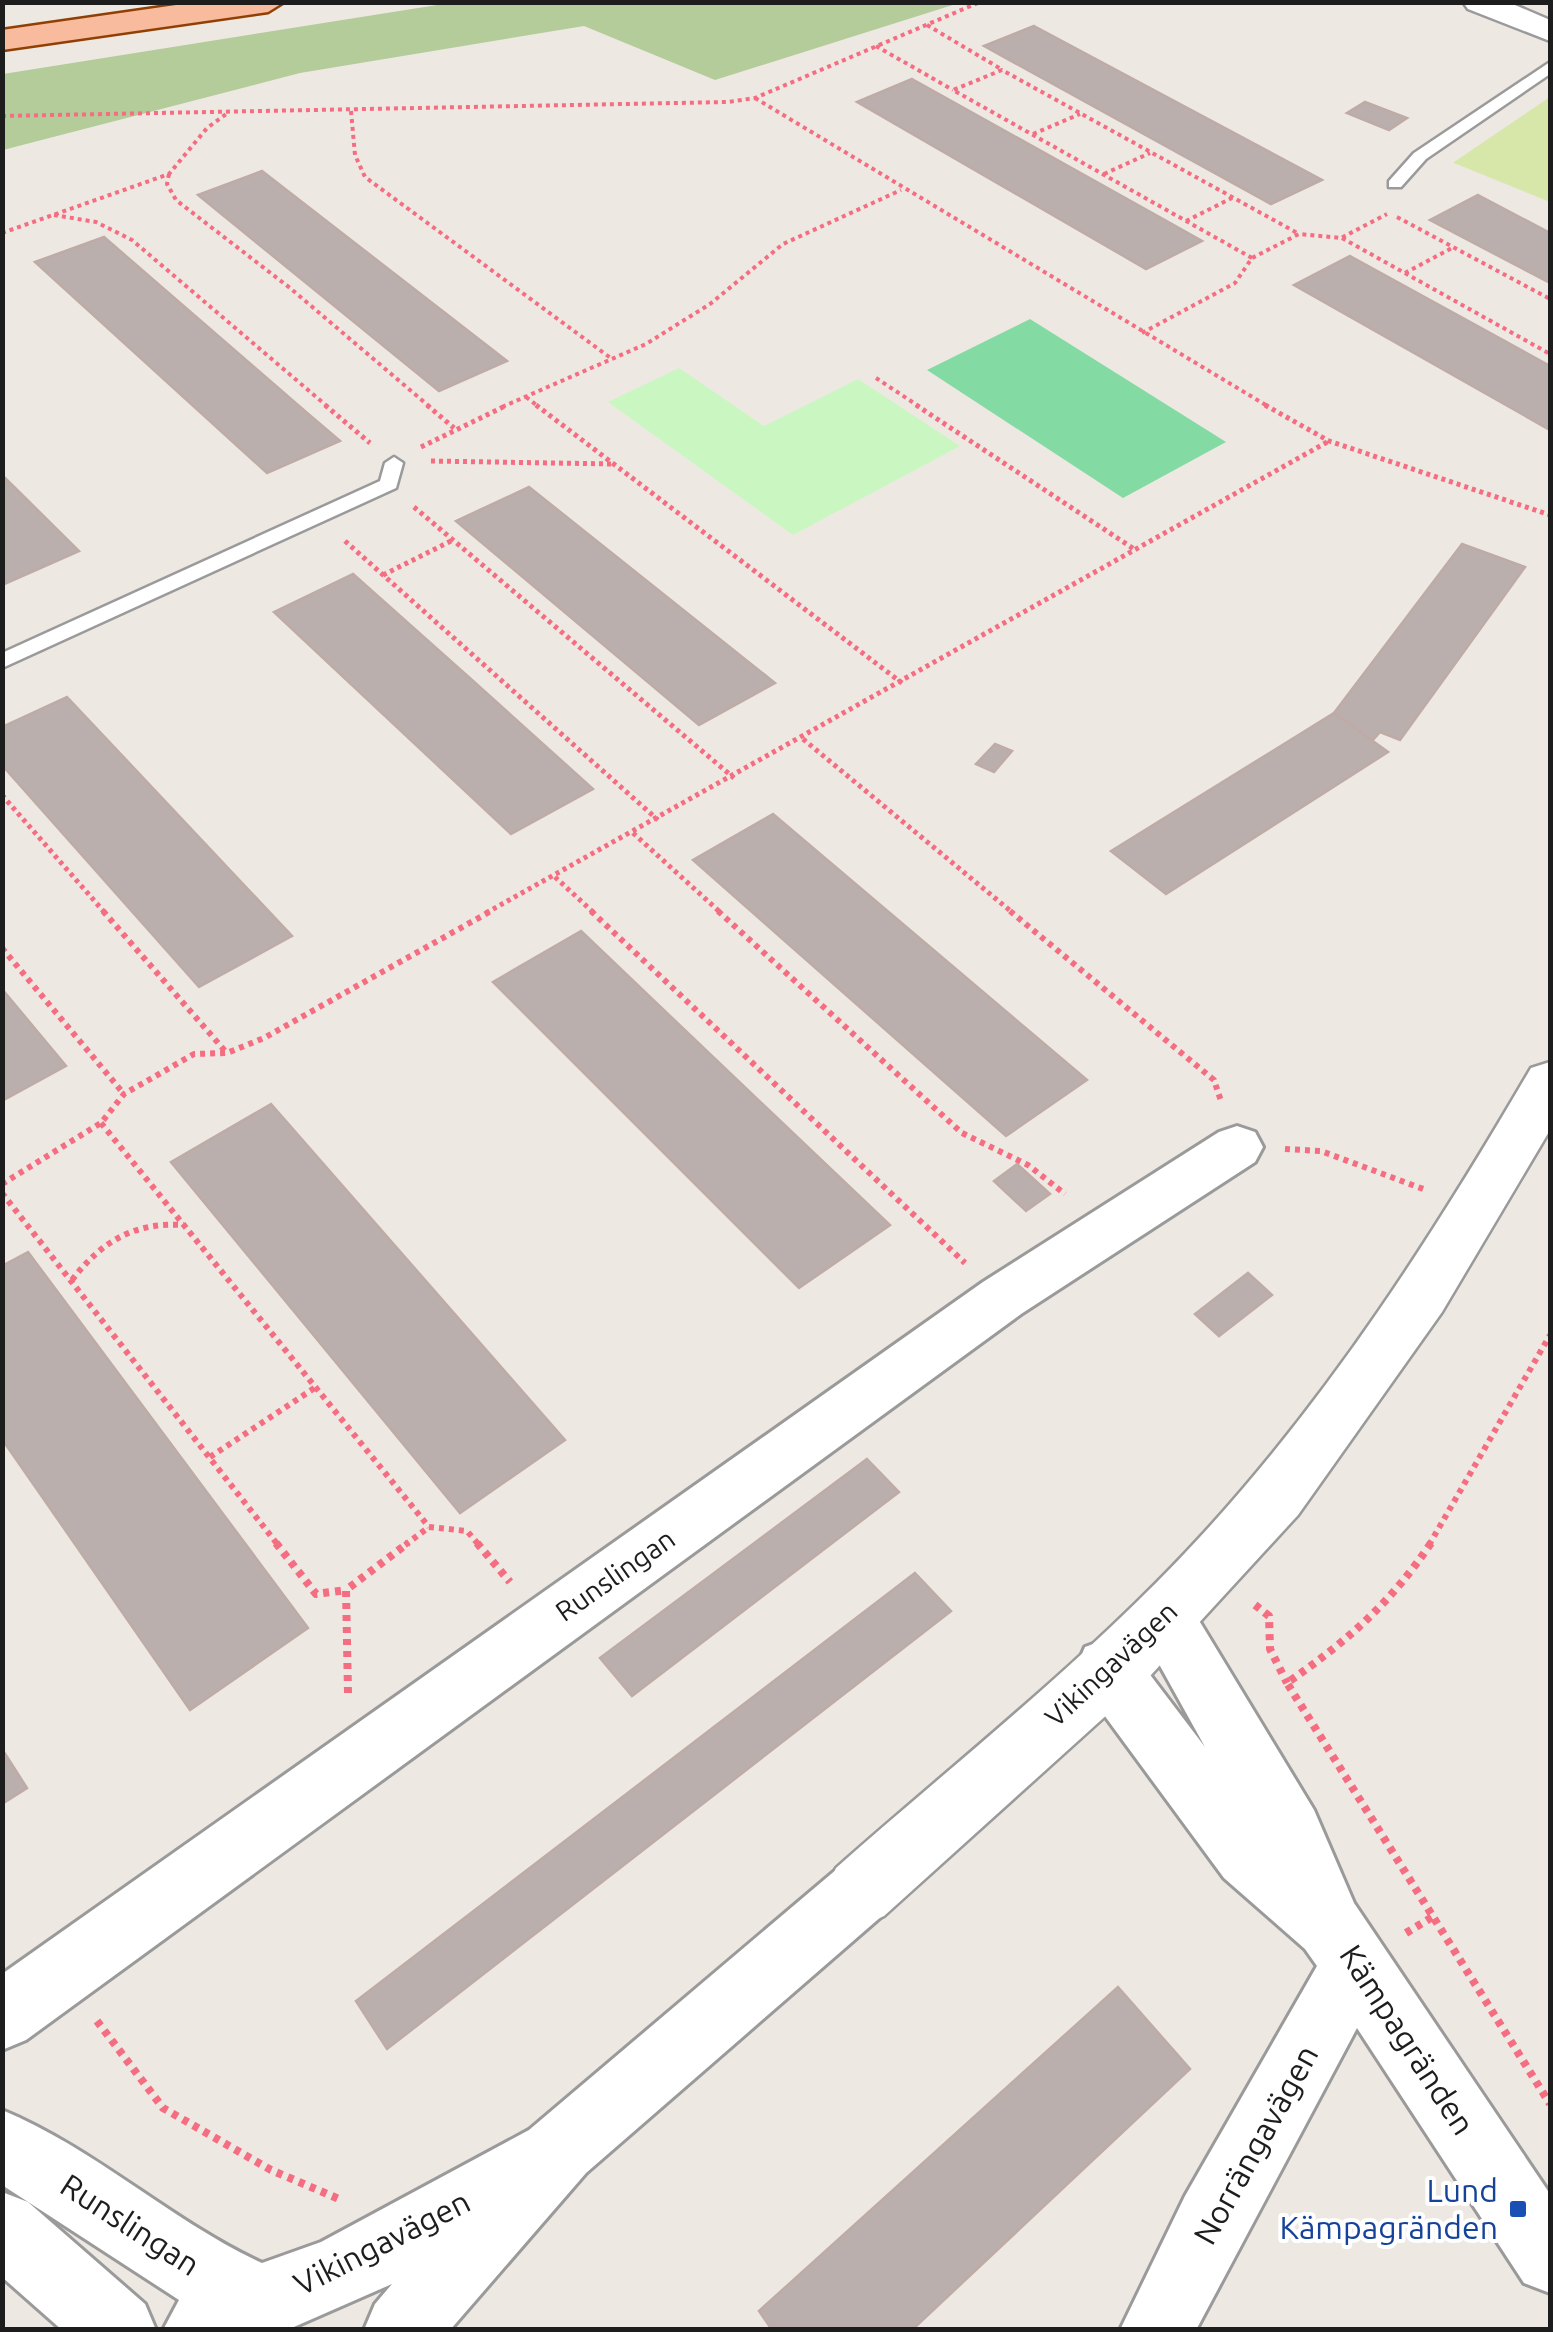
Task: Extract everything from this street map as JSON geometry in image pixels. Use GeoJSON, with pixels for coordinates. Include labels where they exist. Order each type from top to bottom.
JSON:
{"type":"FeatureCollection","features":[{"type":"Feature","properties":{"kind":"main road"},"geometry":{"type":"LineString","coordinates":[[2,29],[146,2]]}},
{"type":"Feature","properties":{"kind":"main road"},"geometry":{"type":"LineString","coordinates":[[2,40],[268,2]]}},
{"type":"Feature","properties":{"kind":"street"},"geometry":{"type":"LineString","coordinates":[[1479,2],[1550,31]]}},
{"type":"Feature","properties":{"kind":"street","name":"Vikingavägen"},"geometry":{"type":"LineString","coordinates":[[401,2330],[561,2148],[860,1892],[1164,1618],[1287,1481],[1428,1292],[1550,1084]]}},
{"type":"Feature","properties":{"kind":"street","name":"Runslingan"},"geometry":{"type":"LineString","coordinates":[[2,2016],[1002,1298],[1237,1147]]}},
{"type":"Feature","properties":{"kind":"street","name":"Kämpagränden"},"geometry":{"type":"LineString","coordinates":[[1164,1618],[1292,1833],[1343,1943],[1550,2256]]}},
{"type":"Feature","properties":{"kind":"street","name":"Kämpagränden"},"geometry":{"type":"LineString","coordinates":[[1107,1668],[1247,1856],[1343,1943]]}},
{"type":"Feature","properties":{"kind":"street","name":"Norrängavägen"},"geometry":{"type":"LineString","coordinates":[[1157,2330],[1343,1943]]}},
{"type":"Feature","properties":{"kind":"street","name":"Runslingan"},"geometry":{"type":"LineString","coordinates":[[2,2146],[60,2178],[191,2268],[230,2315]]}},
{"type":"Feature","properties":{"kind":"street","name":"Vikingavägen"},"geometry":{"type":"LineString","coordinates":[[230,2315],[316,2283],[384,2250],[561,2148]]}},
{"type":"Feature","properties":{"kind":"street"},"geometry":{"type":"LineString","coordinates":[[2,2228],[119,2330]]}},
{"type":"Feature","properties":{"kind":"lane"},"geometry":{"type":"LineString","coordinates":[[1395,184],[1420,156],[1550,67]]}},
{"type":"Feature","properties":{"kind":"lane"},"geometry":{"type":"LineString","coordinates":[[2,661],[389,484],[394,463]]}},
{"type":"Feature","properties":{"kind":"path"},"geometry":{"type":"LineString","coordinates":[[2,116],[728,102],[755,98],[980,2]]}},
{"type":"Feature","properties":{"kind":"path"},"geometry":{"type":"LineString","coordinates":[[926,25],[1300,234],[1341,238],[1550,354]]}},
{"type":"Feature","properties":{"kind":"path"},"geometry":{"type":"LineString","coordinates":[[875,46],[1252,258]]}},
{"type":"Feature","properties":{"kind":"path"},"geometry":{"type":"LineString","coordinates":[[954,90],[1002,70]]}},
{"type":"Feature","properties":{"kind":"path"},"geometry":{"type":"LineString","coordinates":[[755,98],[1141,334],[1329,441],[1550,515]]}},
{"type":"Feature","properties":{"kind":"path"},"geometry":{"type":"LineString","coordinates":[[231,111],[207,128],[169,174],[167,184],[176,200],[290,288],[454,428]]}},
{"type":"Feature","properties":{"kind":"path"},"geometry":{"type":"LineString","coordinates":[[352,111],[354,155],[365,177],[613,360]]}},
{"type":"Feature","properties":{"kind":"path"},"geometry":{"type":"LineString","coordinates":[[1033,134],[1081,113]]}},
{"type":"Feature","properties":{"kind":"path"},"geometry":{"type":"LineString","coordinates":[[1104,174],[1152,152]]}},
{"type":"Feature","properties":{"kind":"path"},"geometry":{"type":"LineString","coordinates":[[2,233],[169,174]]}},
{"type":"Feature","properties":{"kind":"path"},"geometry":{"type":"LineString","coordinates":[[1341,238],[1389,212],[1395,184]]}},
{"type":"Feature","properties":{"kind":"path"},"geometry":{"type":"LineString","coordinates":[[394,463],[454,428],[613,360],[686,320],[784,244],[903,190]]}},
{"type":"Feature","properties":{"kind":"path"},"geometry":{"type":"LineString","coordinates":[[1186,221],[1233,198]]}},
{"type":"Feature","properties":{"kind":"path"},"geometry":{"type":"LineString","coordinates":[[1389,212],[1550,299]]}},
{"type":"Feature","properties":{"kind":"path"},"geometry":{"type":"LineString","coordinates":[[54,215],[96,222],[132,240],[394,463],[468,458],[614,464]]}},
{"type":"Feature","properties":{"kind":"path"},"geometry":{"type":"LineString","coordinates":[[1141,334],[1235,284],[1252,258],[1300,234]]}},
{"type":"Feature","properties":{"kind":"path"},"geometry":{"type":"LineString","coordinates":[[1405,274],[1453,248]]}},
{"type":"Feature","properties":{"kind":"path"},"geometry":{"type":"LineString","coordinates":[[876,378],[1134,549]]}},
{"type":"Feature","properties":{"kind":"path"},"geometry":{"type":"LineString","coordinates":[[525,396],[902,683]]}},
{"type":"Feature","properties":{"kind":"path"},"geometry":{"type":"LineString","coordinates":[[2,1184],[101,1123],[124,1094],[194,1054],[227,1053],[264,1038],[734,778],[1329,441]]}},
{"type":"Feature","properties":{"kind":"path"},"geometry":{"type":"LineString","coordinates":[[389,484],[734,778]]}},
{"type":"Feature","properties":{"kind":"path"},"geometry":{"type":"LineString","coordinates":[[317,516],[658,820]]}},
{"type":"Feature","properties":{"kind":"path"},"geometry":{"type":"LineString","coordinates":[[382,575],[453,540]]}},
{"type":"Feature","properties":{"kind":"path"},"geometry":{"type":"LineString","coordinates":[[803,739],[1214,1080],[1237,1147],[1321,1151],[1417,1188],[1480,1203]]}},
{"type":"Feature","properties":{"kind":"path"},"geometry":{"type":"LineString","coordinates":[[2,795],[227,1053]]}},
{"type":"Feature","properties":{"kind":"path"},"geometry":{"type":"LineString","coordinates":[[633,833],[962,1132],[1028,1165],[1109,1229]]}},
{"type":"Feature","properties":{"kind":"path"},"geometry":{"type":"LineString","coordinates":[[555,877],[1002,1298]]}},
{"type":"Feature","properties":{"kind":"path"},"geometry":{"type":"LineString","coordinates":[[2,948],[124,1094]]}},
{"type":"Feature","properties":{"kind":"path"},"geometry":{"type":"LineString","coordinates":[[101,1123],[429,1527]]}},
{"type":"Feature","properties":{"kind":"path"},"geometry":{"type":"LineString","coordinates":[[2,1193],[316,1594],[346,1590],[429,1527],[467,1531],[546,1625]]}},
{"type":"Feature","properties":{"kind":"path"},"geometry":{"type":"LineString","coordinates":[[72,1280],[90,1255],[131,1227],[154,1222],[185,1225]]}},
{"type":"Feature","properties":{"kind":"path"},"geometry":{"type":"LineString","coordinates":[[1550,1335],[1448,1520],[1398,1592],[1339,1646],[1287,1683],[1550,2104]]}},
{"type":"Feature","properties":{"kind":"path"},"geometry":{"type":"LineString","coordinates":[[210,1457],[316,1387]]}},
{"type":"Feature","properties":{"kind":"path"},"geometry":{"type":"LineString","coordinates":[[346,1590],[349,1711],[372,1748]]}},
{"type":"Feature","properties":{"kind":"path"},"geometry":{"type":"LineString","coordinates":[[68,1968],[103,2032],[163,2108],[272,2170],[359,2208],[384,2250]]}},
{"type":"Feature","properties":{"kind":"green space"},"geometry":{"type":"Polygon","coordinates":[[[456,2],[959,3],[715,80],[584,26],[300,73],[3,150],[3,74],[456,2]]]}},
{"type":"Feature","properties":{"kind":"green space"},"geometry":{"type":"Polygon","coordinates":[[[1550,97],[1550,202],[1454,163],[1454,162],[1550,97]]]}},
{"type":"Feature","properties":{"kind":"green space"},"geometry":{"type":"Polygon","coordinates":[[[1030,319],[1226,442],[1123,498],[927,370],[1030,319]]]}},
{"type":"Feature","properties":{"kind":"green space"},"geometry":{"type":"Polygon","coordinates":[[[679,368],[764,426],[858,379],[960,446],[793,535],[608,402],[679,368]]]}},
{"type":"Feature","properties":{"kind":"building"},"geometry":{"type":"Polygon","coordinates":[[[1034,26],[1322,180],[1271,204],[984,46],[1034,26]]]}},
{"type":"Feature","properties":{"kind":"building"},"geometry":{"type":"Polygon","coordinates":[[[912,79],[1202,241],[1146,269],[857,102],[912,79]]]}},
{"type":"Feature","properties":{"kind":"building"},"geometry":{"type":"Polygon","coordinates":[[[1365,102],[1407,118],[1389,130],[1347,113],[1365,102]]]}},
{"type":"Feature","properties":{"kind":"building"},"geometry":{"type":"Polygon","coordinates":[[[262,171],[507,361],[439,391],[198,195],[262,171]]]}},
{"type":"Feature","properties":{"kind":"building"},"geometry":{"type":"Polygon","coordinates":[[[1478,195],[1550,233],[1550,283],[1430,220],[1478,195]]]}},
{"type":"Feature","properties":{"kind":"building"},"geometry":{"type":"Polygon","coordinates":[[[104,237],[340,441],[267,473],[35,262],[104,237]]]}},
{"type":"Feature","properties":{"kind":"building"},"geometry":{"type":"Polygon","coordinates":[[[1350,256],[1550,366],[1550,430],[1294,285],[1350,256]]]}},
{"type":"Feature","properties":{"kind":"building"},"geometry":{"type":"Polygon","coordinates":[[[2,475],[79,551],[2,585],[2,475]]]}},
{"type":"Feature","properties":{"kind":"building"},"geometry":{"type":"Polygon","coordinates":[[[529,487],[775,683],[699,725],[456,521],[529,487]]]}},
{"type":"Feature","properties":{"kind":"building"},"geometry":{"type":"Polygon","coordinates":[[[1462,544],[1525,567],[1400,740],[1380,732],[1372,741],[1334,713],[1462,544]]]}},
{"type":"Feature","properties":{"kind":"building"},"geometry":{"type":"Polygon","coordinates":[[[353,574],[593,789],[511,834],[274,612],[353,574]]]}},
{"type":"Feature","properties":{"kind":"building"},"geometry":{"type":"Polygon","coordinates":[[[67,697],[292,936],[199,987],[2,765],[2,727],[67,697]]]}},
{"type":"Feature","properties":{"kind":"building"},"geometry":{"type":"Polygon","coordinates":[[[1334,713],[1388,752],[1166,894],[1111,851],[1334,713]]]}},
{"type":"Feature","properties":{"kind":"building"},"geometry":{"type":"Polygon","coordinates":[[[995,744],[1012,751],[994,772],[976,764],[995,744]]]}},
{"type":"Feature","properties":{"kind":"building"},"geometry":{"type":"Polygon","coordinates":[[[773,814],[1087,1080],[1006,1136],[693,860],[773,814]]]}},
{"type":"Feature","properties":{"kind":"building"},"geometry":{"type":"Polygon","coordinates":[[[581,931],[890,1225],[799,1288],[493,982],[581,931]]]}},
{"type":"Feature","properties":{"kind":"building"},"geometry":{"type":"Polygon","coordinates":[[[2,989],[66,1066],[2,1101],[2,989]]]}},
{"type":"Feature","properties":{"kind":"building"},"geometry":{"type":"Polygon","coordinates":[[[271,1104],[565,1440],[460,1513],[171,1162],[271,1104]]]}},
{"type":"Feature","properties":{"kind":"building"},"geometry":{"type":"Polygon","coordinates":[[[1017,1164],[1050,1194],[1026,1211],[994,1181],[1017,1164]]]}},
{"type":"Feature","properties":{"kind":"building"},"geometry":{"type":"Polygon","coordinates":[[[28,1252],[308,1628],[190,1710],[2,1439],[2,1266],[28,1252]]]}},
{"type":"Feature","properties":{"kind":"building"},"geometry":{"type":"Polygon","coordinates":[[[1248,1273],[1272,1295],[1219,1336],[1195,1314],[1248,1273]]]}},
{"type":"Feature","properties":{"kind":"building"},"geometry":{"type":"Polygon","coordinates":[[[867,1459],[899,1492],[632,1696],[600,1658],[867,1459]]]}},
{"type":"Feature","properties":{"kind":"building"},"geometry":{"type":"Polygon","coordinates":[[[915,1573],[951,1611],[387,2049],[356,2001],[915,1573]]]}},
{"type":"Feature","properties":{"kind":"building"},"geometry":{"type":"Polygon","coordinates":[[[2,1749],[27,1788],[2,1804],[2,1749]]]}},
{"type":"Feature","properties":{"kind":"building"},"geometry":{"type":"Polygon","coordinates":[[[1118,1987],[1190,2069],[912,2330],[772,2330],[759,2311],[1118,1987]]]}},
{"type":"Feature","properties":{"kind":"place","name":"Lund Kämpagränden"},"geometry":{"type":"Point","coordinates":[1518,2209]}}]}
